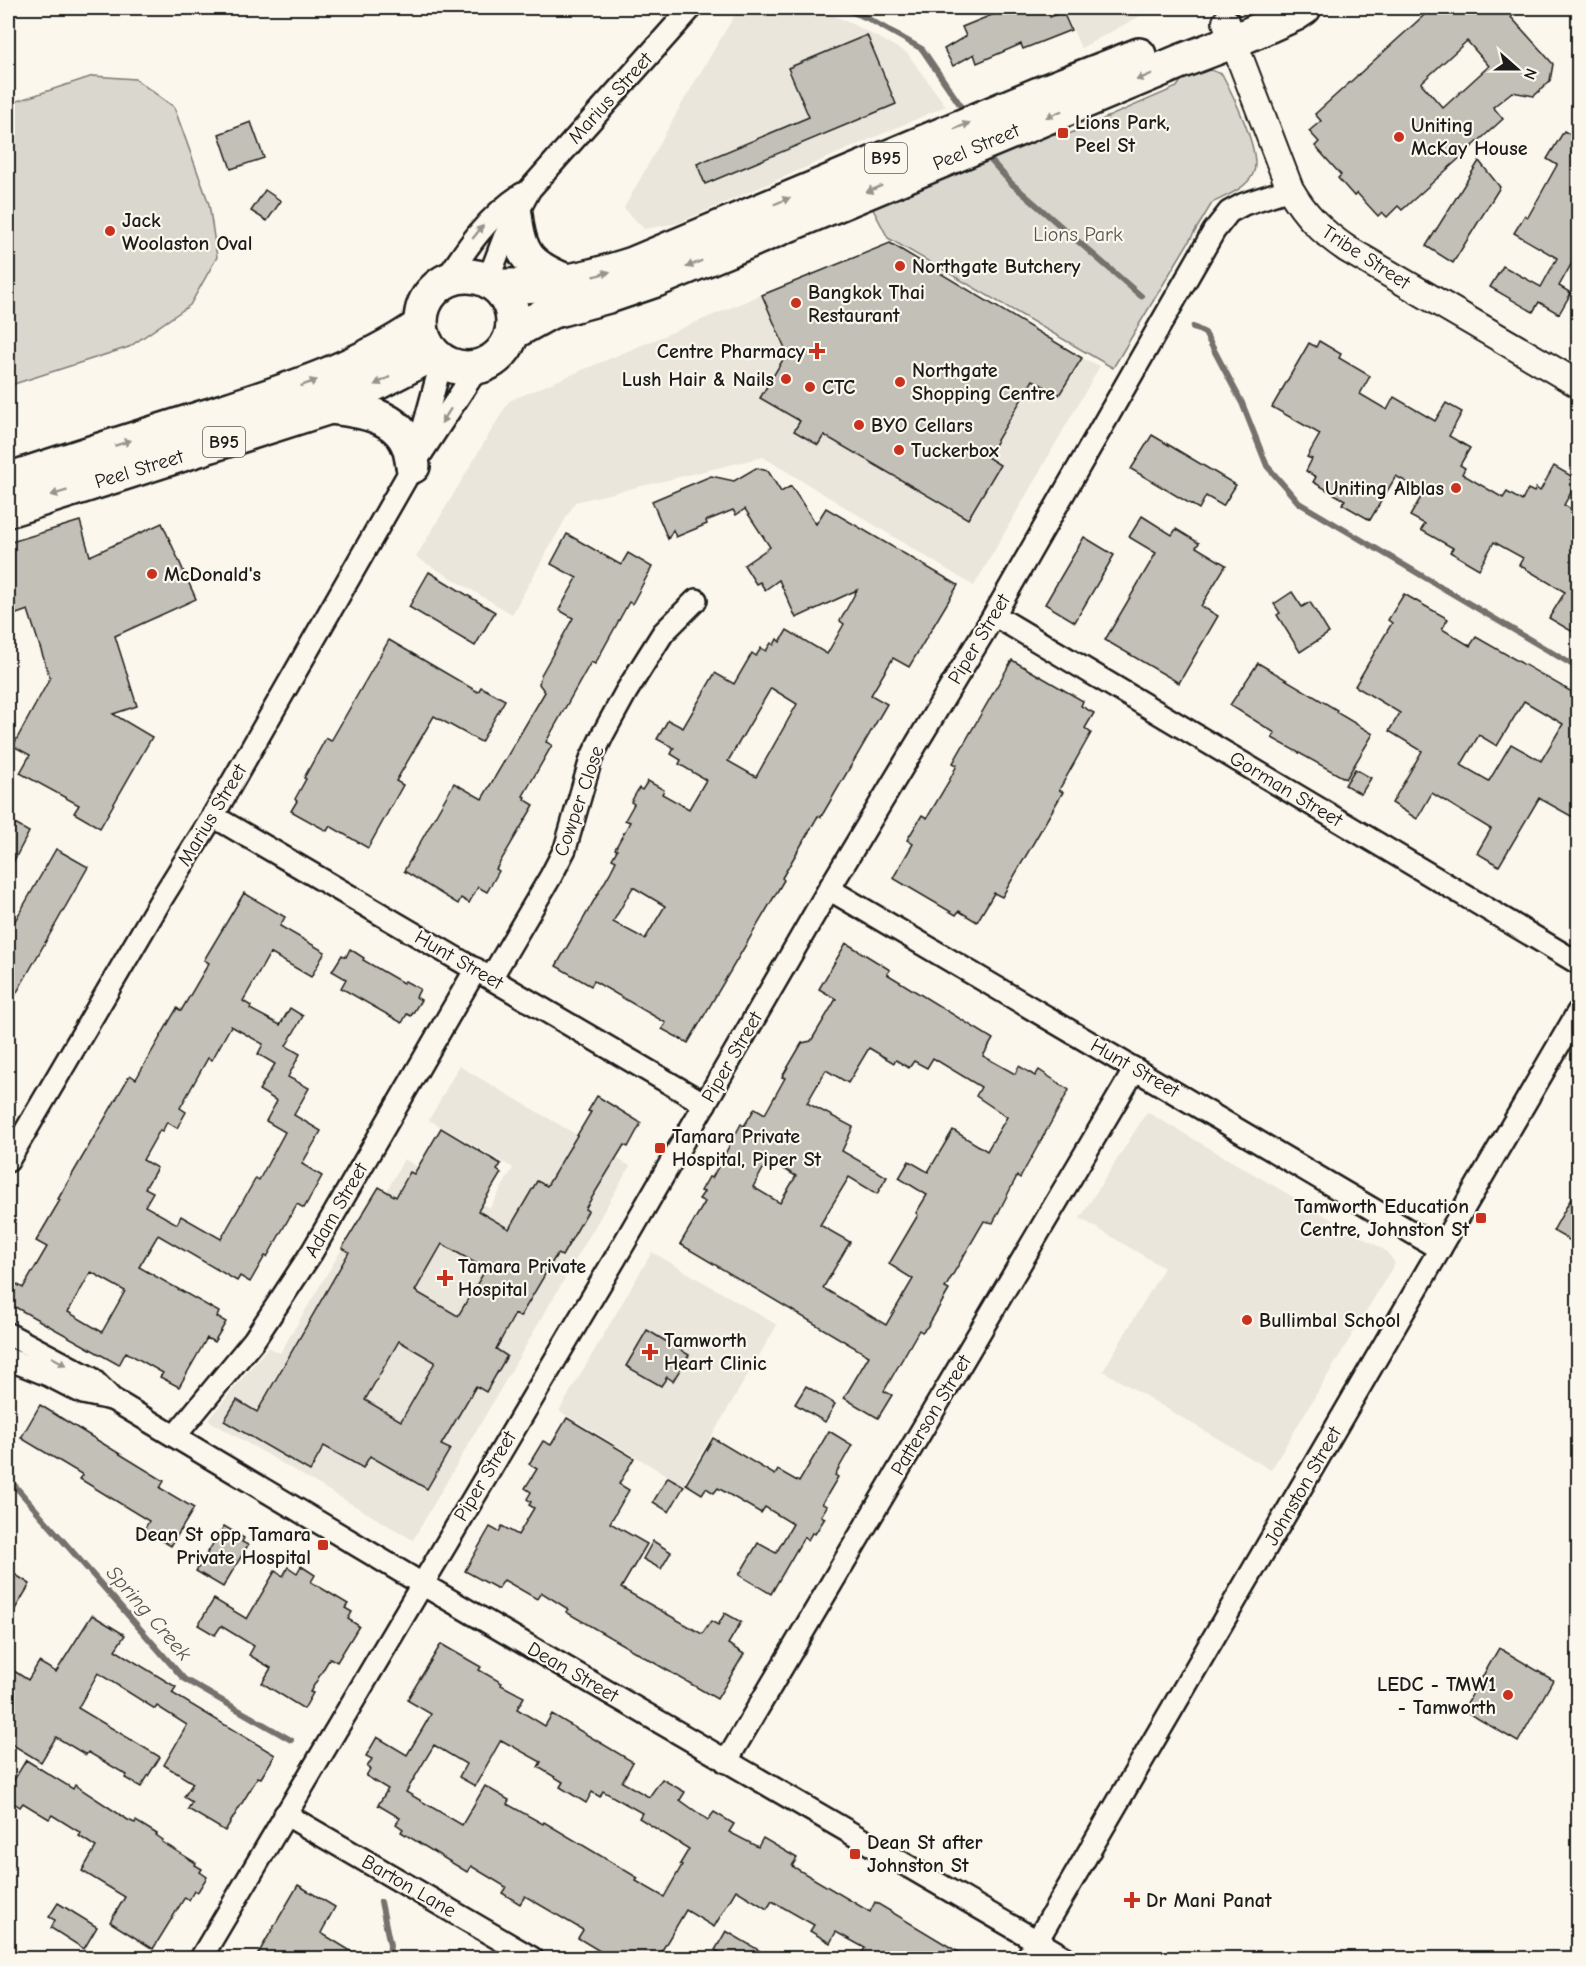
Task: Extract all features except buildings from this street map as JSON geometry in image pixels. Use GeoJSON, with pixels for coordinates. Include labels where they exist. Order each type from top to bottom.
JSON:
{"type":"FeatureCollection","features":[{"type":"Feature","properties":{"kind":"main road","name":"B95"},"geometry":{"type":"LineString","coordinates":[[1230,32],[1260,8]]}},
{"type":"Feature","properties":{"kind":"main road","name":"Peel Street"},"geometry":{"type":"LineString","coordinates":[[493,283],[544,286],[569,282],[633,264],[1039,94],[1230,32],[1295,14],[1304,8]]}},
{"type":"Feature","properties":{"kind":"main road","name":"Peel Street"},"geometry":{"type":"LineString","coordinates":[[512,333],[550,312],[656,280],[1179,62],[1230,32]]}},
{"type":"Feature","properties":{"kind":"main road"},"geometry":{"type":"LineString","coordinates":[[522,201],[520,241],[529,259],[548,274],[569,282]]}},
{"type":"Feature","properties":{"kind":"main road","name":"B95"},"geometry":{"type":"LineString","coordinates":[[445,281],[459,276],[474,276],[493,283]]}},
{"type":"Feature","properties":{"kind":"main road"},"geometry":{"type":"LineString","coordinates":[[445,281],[436,287],[424,304],[432,346],[453,366],[478,367]]}},
{"type":"Feature","properties":{"kind":"main road"},"geometry":{"type":"LineString","coordinates":[[493,283],[511,306],[514,320],[512,333]]}},
{"type":"Feature","properties":{"kind":"main road","name":"B95"},"geometry":{"type":"LineString","coordinates":[[478,367],[488,363],[503,351],[512,333]]}},
{"type":"Feature","properties":{"kind":"main road","name":"Peel Street"},"geometry":{"type":"LineString","coordinates":[[8,480],[303,386],[398,342],[432,346]]}},
{"type":"Feature","properties":{"kind":"main road","name":"Peel Street"},"geometry":{"type":"LineString","coordinates":[[8,510],[330,407],[432,346]]}},
{"type":"Feature","properties":{"kind":"main road"},"geometry":{"type":"LineString","coordinates":[[330,407],[375,415],[390,423],[402,434],[409,447],[413,466]]}},
{"type":"Feature","properties":{"kind":"street","name":"Marius Street"},"geometry":{"type":"LineString","coordinates":[[493,283],[495,256],[522,201],[691,8]]}},
{"type":"Feature","properties":{"kind":"street","name":"Tribe Street"},"geometry":{"type":"LineString","coordinates":[[1230,32],[1290,189],[1300,207],[1314,223],[1338,243],[1578,384]]}},
{"type":"Feature","properties":{"kind":"street"},"geometry":{"type":"LineString","coordinates":[[1179,62],[1198,59],[1211,60],[1223,66],[1235,78],[1266,125]]}},
{"type":"Feature","properties":{"kind":"street","name":"Piper Street"},"geometry":{"type":"LineString","coordinates":[[201,1959],[705,1104],[829,889],[994,615],[1214,231],[1229,212],[1244,204],[1290,189]]}},
{"type":"Feature","properties":{"kind":"street","name":"Marius Street"},"geometry":{"type":"LineString","coordinates":[[445,281],[470,242],[488,220],[503,206],[522,201]]}},
{"type":"Feature","properties":{"kind":"street","name":"Marius Street"},"geometry":{"type":"LineString","coordinates":[[413,466],[432,346]]}},
{"type":"Feature","properties":{"kind":"street","name":"Marius Street"},"geometry":{"type":"LineString","coordinates":[[8,1161],[162,898],[213,816],[413,466],[478,367]]}},
{"type":"Feature","properties":{"kind":"street","name":"Cowper Close"},"geometry":{"type":"LineString","coordinates":[[484,973],[551,876],[564,849],[591,759],[626,692],[663,633],[696,600]]}},
{"type":"Feature","properties":{"kind":"street","name":"Gorman Street"},"geometry":{"type":"LineString","coordinates":[[994,615],[1578,963]]}},
{"type":"Feature","properties":{"kind":"street","name":"Hunt Street"},"geometry":{"type":"LineString","coordinates":[[213,816],[705,1104]]}},
{"type":"Feature","properties":{"kind":"street","name":"Hunt Street"},"geometry":{"type":"LineString","coordinates":[[829,889],[1440,1249]]}},
{"type":"Feature","properties":{"kind":"street","name":"Adam Street"},"geometry":{"type":"LineString","coordinates":[[175,1436],[254,1340],[312,1252],[484,973]]}},
{"type":"Feature","properties":{"kind":"street","name":"Johnston Street"},"geometry":{"type":"LineString","coordinates":[[1032,1950],[1578,1012]]}},
{"type":"Feature","properties":{"kind":"street","name":"Patterson Street"},"geometry":{"type":"LineString","coordinates":[[726,1761],[1135,1068]]}},
{"type":"Feature","properties":{"kind":"street","name":"Dean Street"},"geometry":{"type":"LineString","coordinates":[[8,1334],[92,1378],[112,1399],[422,1584],[726,1761],[1032,1950],[1066,1959]]}},
{"type":"Feature","properties":{"kind":"street","name":"Dean Street"},"geometry":{"type":"LineString","coordinates":[[8,1360],[48,1375],[83,1393],[112,1399]]}},
{"type":"Feature","properties":{"kind":"street","name":"Barton Lane"},"geometry":{"type":"LineString","coordinates":[[285,1814],[532,1959]]}},
{"type":"Feature","properties":{"kind":"shaded area"},"geometry":{"type":"Polygon","coordinates":[[[739,8],[815,8],[849,22],[907,53],[946,106],[678,223],[644,229],[624,208],[739,8]]]}},
{"type":"Feature","properties":{"kind":"shaded area"},"geometry":{"type":"Polygon","coordinates":[[[1063,8],[1139,8],[1142,15],[1081,48],[1063,8]]]}},
{"type":"Feature","properties":{"kind":"shaded area","name":"Northgate Shopping Centre"},"geometry":{"type":"Polygon","coordinates":[[[890,243],[1082,358],[1100,366],[974,586],[763,457],[575,502],[512,614],[416,557],[509,401],[890,243]]]}},
{"type":"Feature","properties":{"kind":"shaded area","name":"Tamara Private Hospital"},"geometry":{"type":"Polygon","coordinates":[[[459,1066],[630,1166],[413,1540],[208,1420],[268,1347],[280,1353],[378,1188],[387,1191],[404,1159],[490,1208],[513,1168],[429,1120],[459,1066]]]}},
{"type":"Feature","properties":{"kind":"shaded area","name":"Bullimbal School"},"geometry":{"type":"Polygon","coordinates":[[[1147,1112],[1386,1251],[1395,1263],[1271,1470],[1103,1371],[1164,1268],[1080,1218],[1147,1112]]]}},
{"type":"Feature","properties":{"kind":"shaded area"},"geometry":{"type":"Polygon","coordinates":[[[652,1252],[777,1325],[683,1485],[559,1411],[652,1252]]]}},
{"type":"Feature","properties":{"kind":"green space","name":"Lions Park"},"geometry":{"type":"Polygon","coordinates":[[[1202,67],[1222,74],[1250,139],[1254,153],[1253,174],[1240,188],[1212,203],[1113,368],[888,238],[866,196],[1041,129],[1062,137],[1177,87],[1187,71],[1202,67]]]}},
{"type":"Feature","properties":{"kind":"green space","name":"Jack Woolaston Oval"},"geometry":{"type":"Polygon","coordinates":[[[93,76],[135,79],[174,107],[209,204],[217,257],[190,305],[129,347],[8,386],[8,104],[93,76]]]}},
{"type":"Feature","properties":{"kind":"waterway"},"geometry":{"type":"LineString","coordinates":[[843,8],[867,18],[922,49],[965,112]]}},
{"type":"Feature","properties":{"kind":"waterway"},"geometry":{"type":"LineString","coordinates":[[986,155],[1011,183],[1141,296]]}},
{"type":"Feature","properties":{"kind":"waterway"},"geometry":{"type":"LineString","coordinates":[[1193,327],[1205,333],[1242,403],[1267,466],[1299,503],[1578,668]]}},
{"type":"Feature","properties":{"kind":"waterway","name":"Spring Creek"},"geometry":{"type":"LineString","coordinates":[[8,1478],[184,1679],[291,1740]]}},
{"type":"Feature","properties":{"kind":"waterway","name":"Spring Creek"},"geometry":{"type":"LineString","coordinates":[[381,1902],[390,1945],[389,1958]]}},
{"type":"Feature","properties":{"kind":"place","name":"Lions Park, Peel St"},"geometry":{"type":"Point","coordinates":[1063,133]}},
{"type":"Feature","properties":{"kind":"place","name":"Uniting McKay House"},"geometry":{"type":"Point","coordinates":[1399,137]}},
{"type":"Feature","properties":{"kind":"place","name":"Jack Woolaston Oval"},"geometry":{"type":"Point","coordinates":[110,231]}},
{"type":"Feature","properties":{"kind":"place","name":"Northgate Butchery"},"geometry":{"type":"Point","coordinates":[900,266]}},
{"type":"Feature","properties":{"kind":"place","name":"Bangkok Thai Restaurant"},"geometry":{"type":"Point","coordinates":[796,303]}},
{"type":"Feature","properties":{"kind":"place","name":"Centre Pharmacy"},"geometry":{"type":"Point","coordinates":[817,351]}},
{"type":"Feature","properties":{"kind":"place","name":"Lush Hair & Nails"},"geometry":{"type":"Point","coordinates":[786,379]}},
{"type":"Feature","properties":{"kind":"place","name":"Northgate Shopping Centre"},"geometry":{"type":"Point","coordinates":[900,382]}},
{"type":"Feature","properties":{"kind":"place","name":"CTC"},"geometry":{"type":"Point","coordinates":[810,387]}},
{"type":"Feature","properties":{"kind":"place","name":"BYO Cellars"},"geometry":{"type":"Point","coordinates":[859,425]}},
{"type":"Feature","properties":{"kind":"place","name":"Tuckerbox"},"geometry":{"type":"Point","coordinates":[899,450]}},
{"type":"Feature","properties":{"kind":"place","name":"Uniting Alblas"},"geometry":{"type":"Point","coordinates":[1456,488]}},
{"type":"Feature","properties":{"kind":"place","name":"McDonald's"},"geometry":{"type":"Point","coordinates":[152,574]}},
{"type":"Feature","properties":{"kind":"place","name":"Tamara Private Hospital, Piper St"},"geometry":{"type":"Point","coordinates":[660,1148]}},
{"type":"Feature","properties":{"kind":"place","name":"Tamworth Education Centre, Johnston St"},"geometry":{"type":"Point","coordinates":[1481,1218]}},
{"type":"Feature","properties":{"kind":"place","name":"Tamara Private Hospital"},"geometry":{"type":"Point","coordinates":[445,1278]}},
{"type":"Feature","properties":{"kind":"place","name":"Bullimbal School"},"geometry":{"type":"Point","coordinates":[1247,1320]}},
{"type":"Feature","properties":{"kind":"place","name":"Tamworth Heart Clinic"},"geometry":{"type":"Point","coordinates":[650,1352]}},
{"type":"Feature","properties":{"kind":"place","name":"Dean St opp Tamara Private Hospital"},"geometry":{"type":"Point","coordinates":[323,1545]}},
{"type":"Feature","properties":{"kind":"place","name":"LEDC - TMW1 - Tamworth"},"geometry":{"type":"Point","coordinates":[1508,1695]}},
{"type":"Feature","properties":{"kind":"place","name":"Dean St after Johnston St"},"geometry":{"type":"Point","coordinates":[855,1854]}},
{"type":"Feature","properties":{"kind":"place","name":"Dr Mani Panat"},"geometry":{"type":"Point","coordinates":[1132,1900]}}]}
